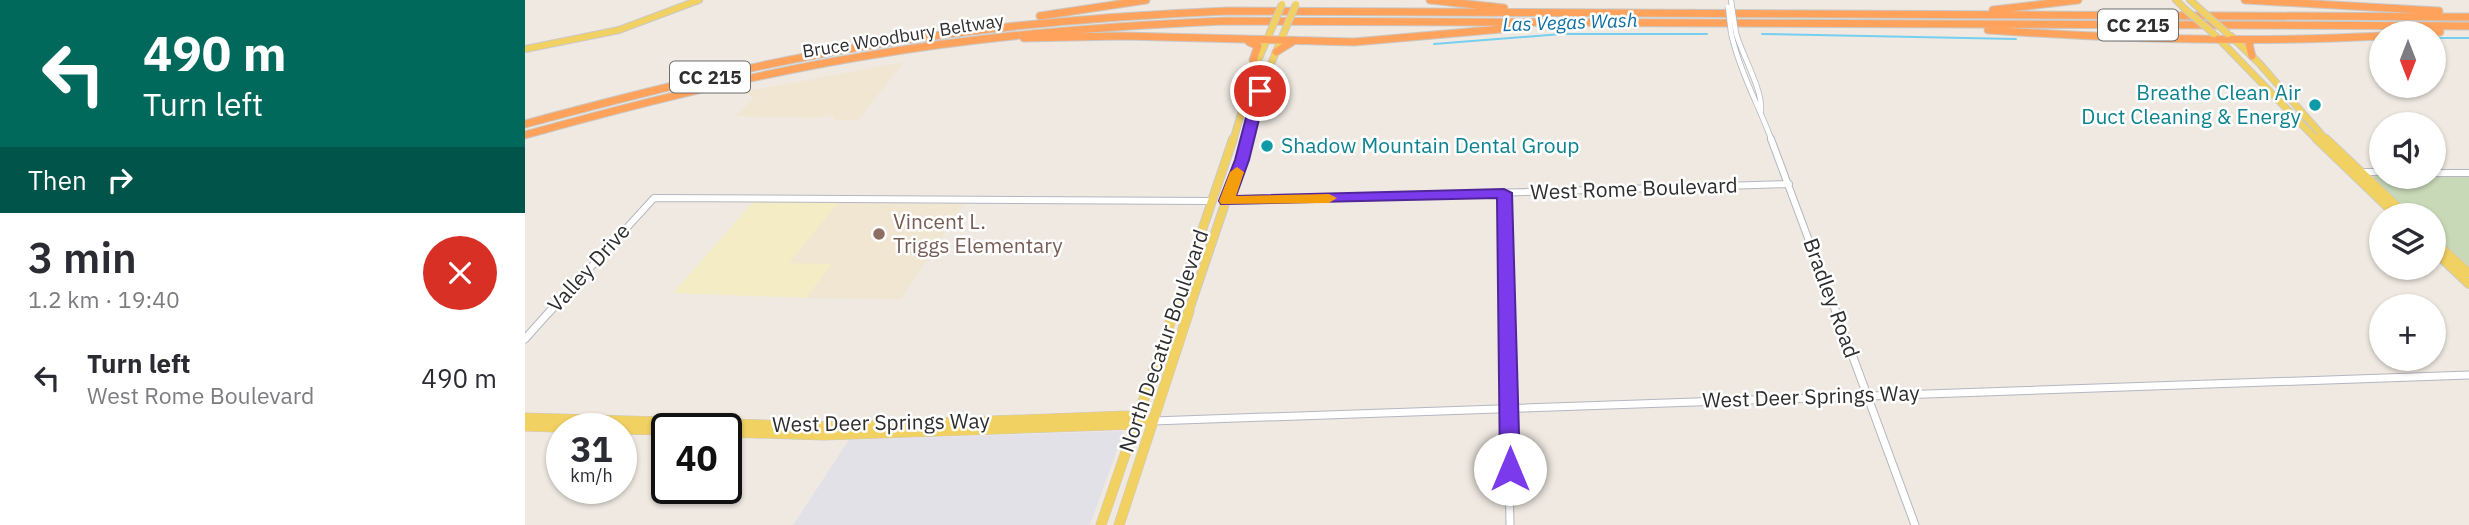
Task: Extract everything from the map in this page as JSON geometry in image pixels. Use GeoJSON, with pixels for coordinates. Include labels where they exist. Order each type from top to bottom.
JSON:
{"type":"FeatureCollection","features":[{"type":"Feature","properties":{"kind":"highway"},"geometry":{"type":"LineString","coordinates":[[897,40],[1146,0]]}},
{"type":"Feature","properties":{"kind":"highway"},"geometry":{"type":"LineString","coordinates":[[1430,0],[1597,13]]}},
{"type":"Feature","properties":{"kind":"highway"},"geometry":{"type":"LineString","coordinates":[[1888,15],[1973,11],[2078,0]]}},
{"type":"Feature","properties":{"kind":"highway"},"geometry":{"type":"LineString","coordinates":[[2245,0],[2469,15]]}},
{"type":"Feature","properties":{"kind":"highway","name":"Bruce Woodbury Beltway"},"geometry":{"type":"LineString","coordinates":[[525,124],[730,72],[897,40],[1044,21],[1173,13],[2469,15]]}},
{"type":"Feature","properties":{"kind":"highway","name":"Bruce Woodbury Beltway"},"geometry":{"type":"LineString","coordinates":[[525,135],[663,98],[839,60],[984,37],[1108,25],[1224,21],[2469,28]]}},
{"type":"Feature","properties":{"kind":"highway"},"geometry":{"type":"LineString","coordinates":[[839,60],[1042,37],[1378,41],[1507,28],[1609,23]]}},
{"type":"Feature","properties":{"kind":"highway"},"geometry":{"type":"LineString","coordinates":[[1808,24],[1951,28],[2189,41],[2369,36]]}},
{"type":"Feature","properties":{"kind":"highway"},"geometry":{"type":"LineString","coordinates":[[2447,30],[2469,28]]}},
{"type":"Feature","properties":{"kind":"highway"},"geometry":{"type":"LineString","coordinates":[[1237,39],[1258,45],[1253,60],[1256,65]]}},
{"type":"Feature","properties":{"kind":"highway"},"geometry":{"type":"LineString","coordinates":[[1276,52],[1297,41]]}},
{"type":"Feature","properties":{"kind":"highway"},"geometry":{"type":"LineString","coordinates":[[2189,41],[2228,48]]}},
{"type":"Feature","properties":{"kind":"highway"},"geometry":{"type":"LineString","coordinates":[[2251,41],[2249,44],[2252,56]]}},
{"type":"Feature","properties":{"kind":"main road"},"geometry":{"type":"LineString","coordinates":[[525,47],[620,27],[691,0]]}},
{"type":"Feature","properties":{"kind":"main road"},"geometry":{"type":"LineString","coordinates":[[525,47],[619,30],[699,0]]}},
{"type":"Feature","properties":{"kind":"main road"},"geometry":{"type":"LineString","coordinates":[[2176,0],[2214,34],[2383,203]]}},
{"type":"Feature","properties":{"kind":"main road"},"geometry":{"type":"LineString","coordinates":[[2190,0],[2252,56],[2301,112],[2393,203]]}},
{"type":"Feature","properties":{"kind":"main road","name":"North Decatur Boulevard"},"geometry":{"type":"LineString","coordinates":[[1101,525],[1221,177],[1256,65],[1283,2]]}},
{"type":"Feature","properties":{"kind":"main road","name":"North Decatur Boulevard"},"geometry":{"type":"LineString","coordinates":[[1119,525],[1242,157],[1258,96],[1297,2]]}},
{"type":"Feature","properties":{"kind":"main road"},"geometry":{"type":"LineString","coordinates":[[1228,156],[1242,157]]}},
{"type":"Feature","properties":{"kind":"main road"},"geometry":{"type":"LineString","coordinates":[[1221,177],[1220,199],[1227,201]]}},
{"type":"Feature","properties":{"kind":"main road"},"geometry":{"type":"LineString","coordinates":[[1212,201],[1218,206],[1219,222]]}},
{"type":"Feature","properties":{"kind":"main road"},"geometry":{"type":"LineString","coordinates":[[2446,252],[2469,273]]}},
{"type":"Feature","properties":{"kind":"main road"},"geometry":{"type":"LineString","coordinates":[[2446,260],[2455,260]]}},
{"type":"Feature","properties":{"kind":"main road"},"geometry":{"type":"LineString","coordinates":[[2446,262],[2469,284]]}},
{"type":"Feature","properties":{"kind":"main road","name":"West Deer Springs Way"},"geometry":{"type":"LineString","coordinates":[[525,418],[835,427],[1153,421]]}},
{"type":"Feature","properties":{"kind":"main road","name":"West Deer Springs Way"},"geometry":{"type":"LineString","coordinates":[[742,432],[846,434],[1136,420]]}},
{"type":"Feature","properties":{"kind":"main road"},"geometry":{"type":"LineString","coordinates":[[525,426],[546,427]]}},
{"type":"Feature","properties":{"kind":"street","name":"Bradley Road"},"geometry":{"type":"LineString","coordinates":[[1729,0],[1734,33],[1748,87],[1755,105],[1761,111],[1789,184],[1915,525]]}},
{"type":"Feature","properties":{"kind":"street"},"geometry":{"type":"LineString","coordinates":[[2349,172],[2369,172]]}},
{"type":"Feature","properties":{"kind":"street"},"geometry":{"type":"LineString","coordinates":[[2446,173],[2469,173]]}},
{"type":"Feature","properties":{"kind":"street","name":"West Rome Boulevard"},"geometry":{"type":"LineString","coordinates":[[1227,201],[1789,184]]}},
{"type":"Feature","properties":{"kind":"street"},"geometry":{"type":"LineString","coordinates":[[1504,193],[1510,407],[1510,525]]}},
{"type":"Feature","properties":{"kind":"street","name":"Valley Drive"},"geometry":{"type":"LineString","coordinates":[[525,339],[654,198],[1212,201]]}},
{"type":"Feature","properties":{"kind":"street","name":"West Deer Springs Way"},"geometry":{"type":"LineString","coordinates":[[1153,421],[2469,374]]}},
{"type":"Feature","properties":{"kind":"shaded area"},"geometry":{"type":"Polygon","coordinates":[[[904,62],[858,120],[833,120],[835,117],[829,115],[817,118],[735,116],[754,98],[747,94],[749,91],[904,62]]]}},
{"type":"Feature","properties":{"kind":"shaded area","name":"Vincent L. Triggs Elementary"},"geometry":{"type":"Polygon","coordinates":[[[839,202],[964,204],[901,299],[806,298],[831,264],[788,264],[839,202]]]}},
{"type":"Feature","properties":{"kind":"shaded area"},"geometry":{"type":"Polygon","coordinates":[[[1124,431],[1090,525],[793,525],[849,440],[1124,431]]]}},
{"type":"Feature","properties":{"kind":"sand"},"geometry":{"type":"Polygon","coordinates":[[[753,202],[839,202],[789,263],[832,264],[806,298],[673,293],[753,202]]]}},
{"type":"Feature","properties":{"kind":"green space"},"geometry":{"type":"Polygon","coordinates":[[[2446,177],[2469,177],[2469,266],[2446,246],[2446,203],[2400,203],[2384,189],[2446,189],[2446,177]]]}},
{"type":"Feature","properties":{"kind":"waterway","name":"Las Vegas Wash"},"geometry":{"type":"LineString","coordinates":[[1434,44],[1562,34],[1707,34]]}},
{"type":"Feature","properties":{"kind":"waterway","name":"Las Vegas Wash"},"geometry":{"type":"LineString","coordinates":[[1762,34],[2016,39]]}},
{"type":"Feature","properties":{"kind":"waterway","name":"Las Vegas Wash"},"geometry":{"type":"LineString","coordinates":[[2447,38],[2469,38]]}},
{"type":"Feature","properties":{"kind":"slow traffic"},"geometry":{"type":"LineString","coordinates":[[1237,172],[1227,201],[1329,198]]}},
{"type":"Feature","properties":{"kind":"place","name":"Breathe Clean Air Duct Cleaning & Energy"},"geometry":{"type":"Point","coordinates":[2315,105]}},
{"type":"Feature","properties":{"kind":"place","name":"Shadow Mountain Dental Group"},"geometry":{"type":"Point","coordinates":[1267,146]}},
{"type":"Feature","properties":{"kind":"place","name":"Vincent L. Triggs Elementary"},"geometry":{"type":"Point","coordinates":[879,234]}},
{"type":"Feature","properties":{"kind":"route"},"geometry":{"type":"LineString","coordinates":[[1260,91],[1242,160],[1227,201],[1504,193],[1510,469]]}}]}
